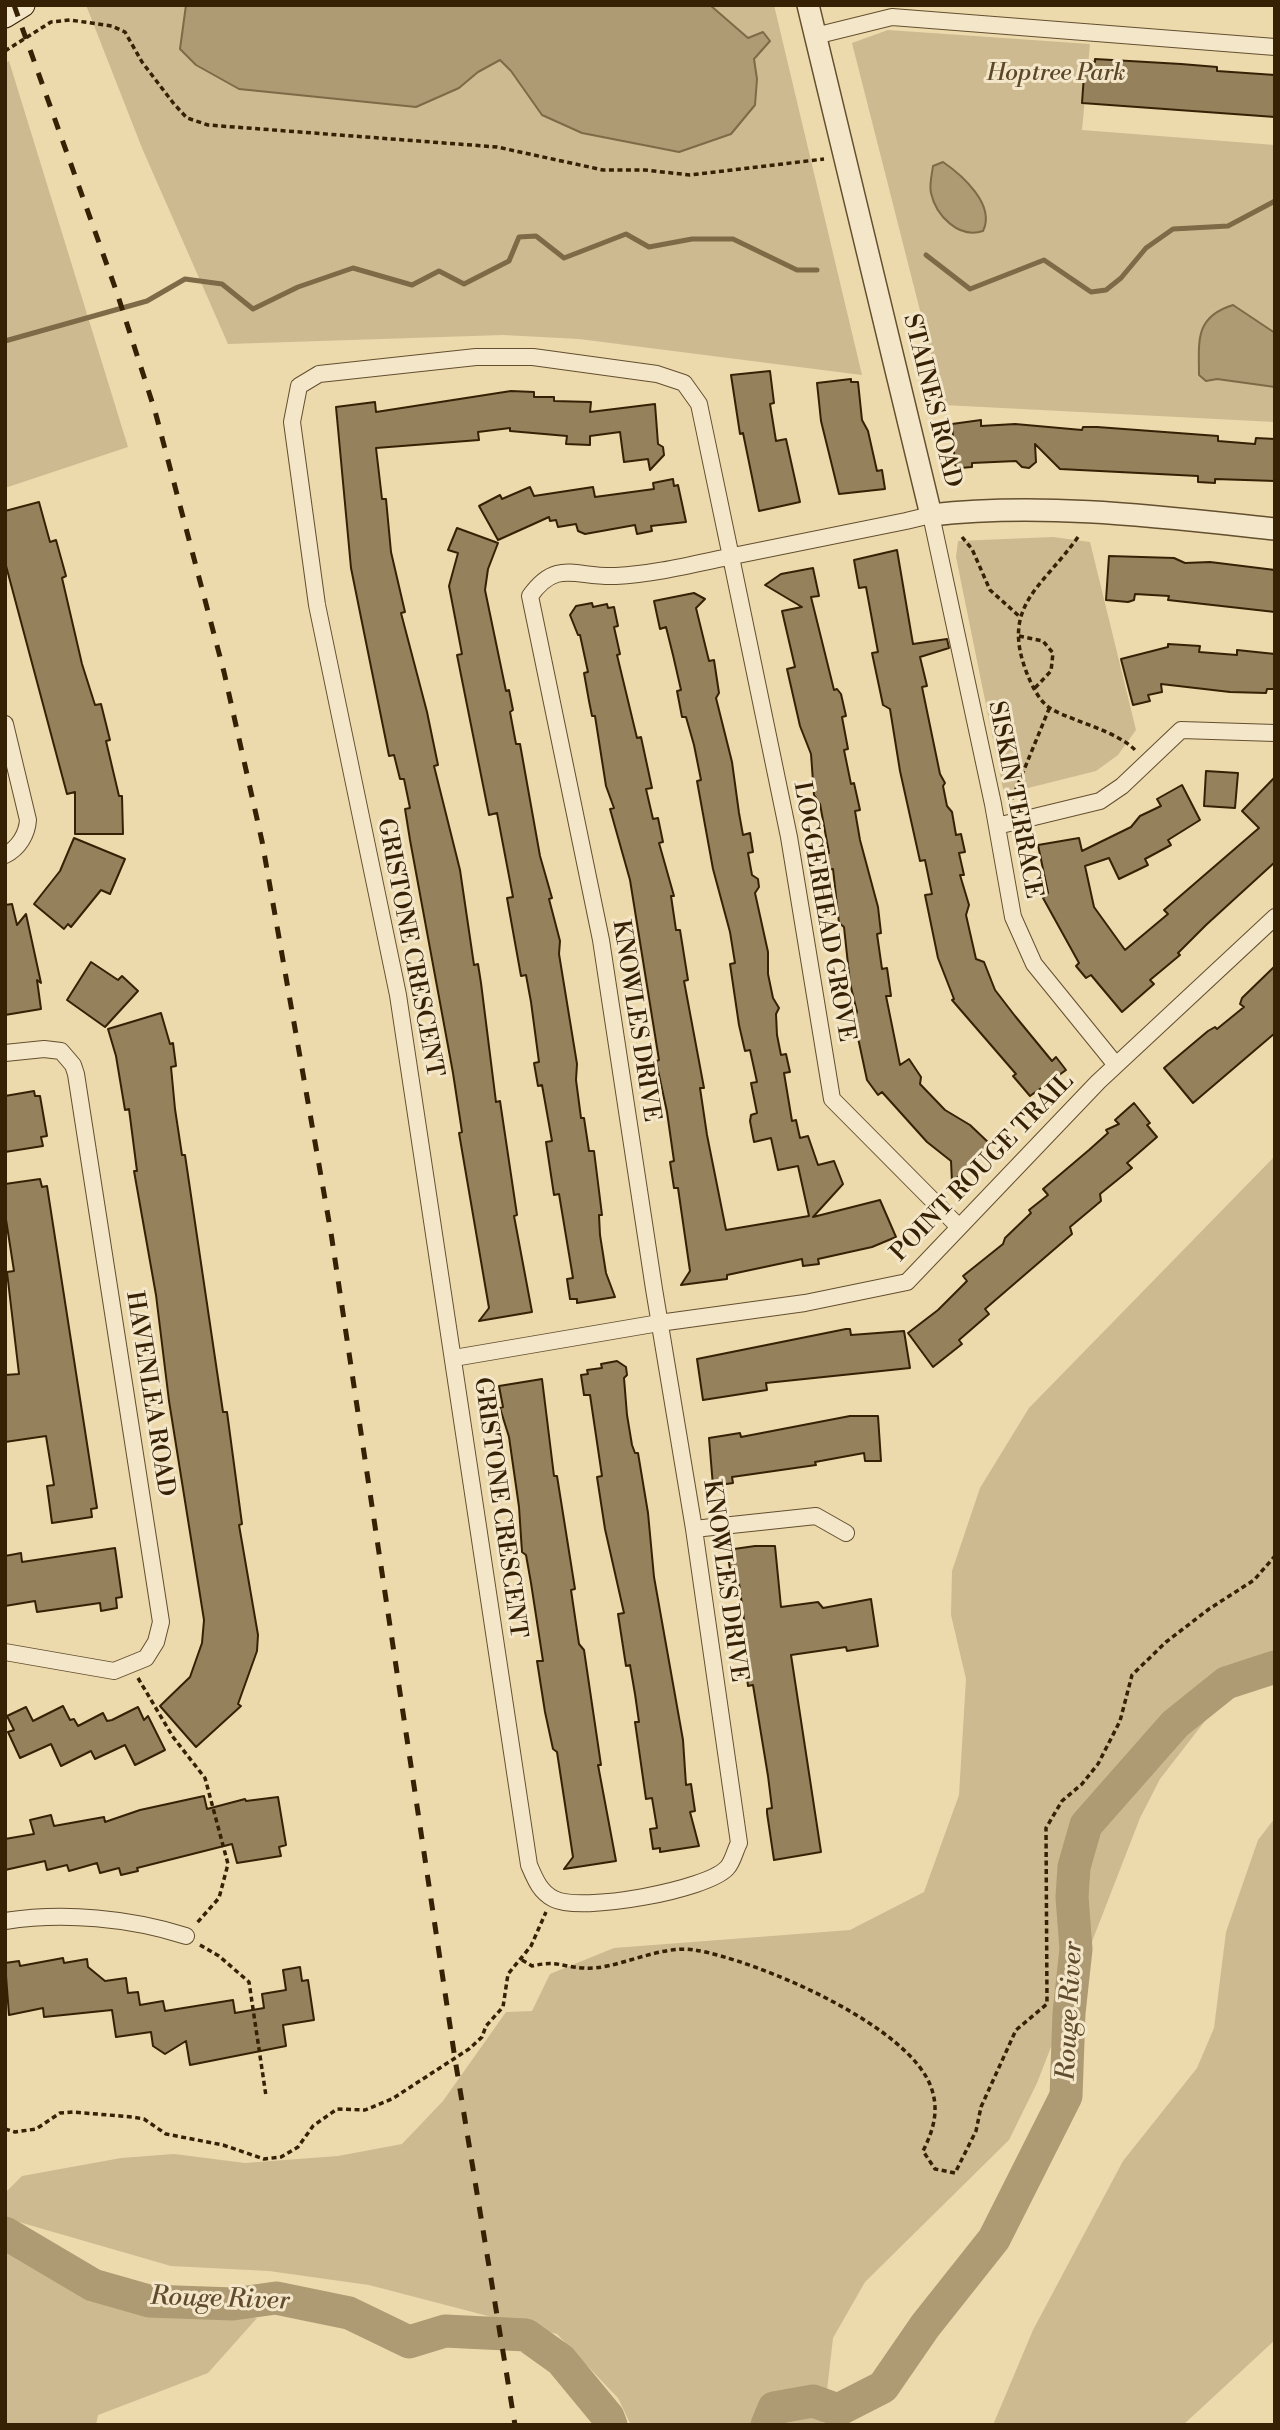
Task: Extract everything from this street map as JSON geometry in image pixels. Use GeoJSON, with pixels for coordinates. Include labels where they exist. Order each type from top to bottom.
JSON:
{"type":"FeatureCollection","features":[{"type":"Feature","properties":{"kind":"main road"},"geometry":{"type":"LineString","coordinates":[[5,16],[23,5]]}},
{"type":"Feature","properties":{"kind":"street","name":"STAINES ROAD"},"geometry":{"type":"LineString","coordinates":[[808,5],[931,515],[968,511],[1077,513],[1275,529]]}},
{"type":"Feature","properties":{"kind":"street"},"geometry":{"type":"LineString","coordinates":[[815,36],[892,17],[1275,47]]}},
{"type":"Feature","properties":{"kind":"street","name":"GRISTONE CRESCENT"},"geometry":{"type":"LineString","coordinates":[[553,1898],[537,1884],[529,1865],[398,995],[317,605],[292,422],[299,386],[319,374],[476,357],[534,357],[657,374],[684,383],[699,404],[731,556]]}},
{"type":"Feature","properties":{"kind":"street","name":"KNOWLES DRIVE"},"geometry":{"type":"LineString","coordinates":[[553,1898],[589,1905],[703,1884],[728,1867],[738,1843],[694,1529],[659,1323],[601,940],[530,596],[541,581],[555,572],[614,576],[731,556],[931,515]]}},
{"type":"Feature","properties":{"kind":"street","name":"SISKIN TERRACE"},"geometry":{"type":"LineString","coordinates":[[931,515],[997,825],[1013,917],[1034,964],[1116,1065]]}},
{"type":"Feature","properties":{"kind":"street","name":"LOGGERHEAD GROVE"},"geometry":{"type":"LineString","coordinates":[[731,556],[789,837],[832,1100],[959,1227]]}},
{"type":"Feature","properties":{"kind":"street"},"geometry":{"type":"LineString","coordinates":[[5,724],[28,820],[27,831],[21,841],[5,855]]}},
{"type":"Feature","properties":{"kind":"street"},"geometry":{"type":"LineString","coordinates":[[997,825],[1100,801],[1122,786],[1145,761],[1181,730],[1275,733]]}},
{"type":"Feature","properties":{"kind":"street","name":"POINT ROUGE TRAIL"},"geometry":{"type":"LineString","coordinates":[[454,1358],[659,1323],[805,1303],[907,1282],[1116,1065],[1275,917]]}},
{"type":"Feature","properties":{"kind":"street","name":"HAVENLEA ROAD"},"geometry":{"type":"LineString","coordinates":[[5,1053],[44,1049],[61,1051],[73,1065],[76,1074],[161,1622],[156,1642],[146,1658],[131,1666]]}},
{"type":"Feature","properties":{"kind":"street"},"geometry":{"type":"LineString","coordinates":[[694,1529],[816,1516],[846,1533]]}},
{"type":"Feature","properties":{"kind":"street"},"geometry":{"type":"LineString","coordinates":[[5,1652],[114,1671],[131,1666]]}},
{"type":"Feature","properties":{"kind":"street"},"geometry":{"type":"LineString","coordinates":[[5,1921],[26,1918],[106,1920],[153,1926],[186,1936]]}},
{"type":"Feature","properties":{"kind":"path"},"geometry":{"type":"LineString","coordinates":[[5,51],[51,22],[70,20],[112,26],[125,32],[142,62],[187,118],[208,125],[497,147],[603,170],[645,170],[690,175],[845,155]]}},
{"type":"Feature","properties":{"kind":"path"},"geometry":{"type":"LineString","coordinates":[[962,537],[972,550],[990,590],[1020,616]]}},
{"type":"Feature","properties":{"kind":"path"},"geometry":{"type":"LineString","coordinates":[[1079,537],[1035,586],[1020,616],[1019,636],[1023,664],[1034,690],[1049,709],[1130,746],[1145,761]]}},
{"type":"Feature","properties":{"kind":"path"},"geometry":{"type":"LineString","coordinates":[[1019,636],[1043,641],[1053,653],[1051,671],[1034,690]]}},
{"type":"Feature","properties":{"kind":"path"},"geometry":{"type":"LineString","coordinates":[[1012,799],[1049,709]]}},
{"type":"Feature","properties":{"kind":"path"},"geometry":{"type":"LineString","coordinates":[[522,1960],[532,1966],[553,1961],[586,1969],[645,1954],[692,1949],[804,1986],[892,2039],[918,2064],[932,2089],[936,2125],[923,2151],[936,2169],[955,2173],[976,2131],[981,2107],[1016,2030],[1047,2004],[1045,1828],[1062,1801],[1082,1784],[1098,1764],[1120,1721],[1132,1675],[1166,1642],[1209,1609],[1254,1580],[1275,1556]]}},
{"type":"Feature","properties":{"kind":"path"},"geometry":{"type":"LineString","coordinates":[[131,1666],[173,1737],[205,1778],[228,1864],[219,1898],[186,1936],[219,1956],[248,1982],[267,2096]]}},
{"type":"Feature","properties":{"kind":"path"},"geometry":{"type":"LineString","coordinates":[[5,2129],[15,2132],[36,2129],[60,2113],[132,2117],[144,2119],[166,2134],[223,2145],[264,2159],[281,2157],[298,2147],[313,2126],[337,2109],[365,2110],[392,2099],[469,2049],[482,2037],[486,2026],[503,2007],[508,1974],[522,1960],[553,1898]]}},
{"type":"Feature","properties":{"kind":"green space"},"geometry":{"type":"Polygon","coordinates":[[[86,5],[774,5],[862,375],[579,339],[503,335],[228,344],[142,148],[86,5]]]}},
{"type":"Feature","properties":{"kind":"green space","name":"Hoptree Park"},"geometry":{"type":"Polygon","coordinates":[[[888,30],[1090,44],[1082,130],[1275,145],[1275,422],[944,405],[852,43],[888,30]]]}},
{"type":"Feature","properties":{"kind":"green space"},"geometry":{"type":"Polygon","coordinates":[[[9,61],[128,447],[5,488],[5,63],[9,61]]]}},
{"type":"Feature","properties":{"kind":"green space"},"geometry":{"type":"Polygon","coordinates":[[[1053,537],[1090,542],[1136,730],[1118,755],[1096,771],[1004,794],[956,557],[958,541],[1053,537]]]}},
{"type":"Feature","properties":{"kind":"green space"},"geometry":{"type":"Polygon","coordinates":[[[1275,1156],[1275,1669],[1265,1673],[1205,1721],[1160,1779],[1140,1818],[1037,2083],[1009,2140],[865,2282],[833,2338],[823,2425],[631,2425],[618,2398],[557,2334],[369,2285],[269,2271],[171,2266],[5,2218],[5,2193],[22,2176],[121,2158],[174,2154],[245,2163],[338,2156],[402,2144],[443,2101],[506,2012],[532,2011],[550,1974],[614,1948],[850,1930],[924,1892],[959,1795],[966,1679],[951,1615],[952,1571],[980,1488],[1029,1408],[1275,1156]]]}},
{"type":"Feature","properties":{"kind":"green space"},"geometry":{"type":"Polygon","coordinates":[[[1275,1818],[1275,2340],[1183,2425],[993,2425],[1033,2330],[1123,2161],[1197,2068],[1214,2028],[1226,1932],[1258,1840],[1275,1818]]]}},
{"type":"Feature","properties":{"kind":"green space"},"geometry":{"type":"Polygon","coordinates":[[[5,2250],[70,2266],[177,2305],[257,2318],[208,2373],[98,2415],[96,2425],[5,2425],[5,2250]]]}},
{"type":"Feature","properties":{"kind":"shaded area"},"geometry":{"type":"Polygon","coordinates":[[[186,5],[710,5],[748,38],[763,32],[770,41],[754,59],[757,79],[755,105],[731,134],[679,152],[582,133],[542,115],[500,60],[478,72],[459,88],[416,107],[239,89],[196,65],[180,49],[186,5]]]}},
{"type":"Feature","properties":{"kind":"shaded area"},"geometry":{"type":"Polygon","coordinates":[[[943,162],[967,183],[981,201],[986,221],[983,231],[974,233],[957,229],[938,210],[930,183],[933,166],[943,162]]]}},
{"type":"Feature","properties":{"kind":"shaded area"},"geometry":{"type":"Polygon","coordinates":[[[1233,305],[1275,333],[1275,387],[1217,379],[1206,381],[1199,375],[1201,332],[1211,316],[1233,305]]]}},
{"type":"Feature","properties":{"kind":"building"},"geometry":{"type":"Polygon","coordinates":[[[1095,59],[1217,67],[1217,71],[1275,75],[1275,117],[1082,103],[1085,61],[1095,62],[1095,59]]]}},
{"type":"Feature","properties":{"kind":"building"},"geometry":{"type":"Polygon","coordinates":[[[770,371],[774,403],[770,404],[776,441],[786,439],[800,502],[759,511],[743,433],[740,434],[731,375],[770,371]]]}},
{"type":"Feature","properties":{"kind":"building"},"geometry":{"type":"Polygon","coordinates":[[[851,379],[851,382],[858,382],[862,420],[868,431],[877,471],[882,470],[885,489],[839,494],[821,421],[817,383],[851,379]]]}},
{"type":"Feature","properties":{"kind":"building"},"geometry":{"type":"Polygon","coordinates":[[[511,391],[534,392],[534,397],[554,397],[554,401],[591,402],[590,412],[655,404],[658,444],[663,447],[664,455],[650,470],[648,459],[624,462],[620,432],[590,436],[590,445],[566,444],[567,436],[510,431],[510,428],[478,432],[479,440],[376,448],[382,499],[386,499],[391,552],[405,612],[401,613],[427,712],[438,765],[434,766],[460,870],[474,965],[478,964],[496,1102],[500,1101],[517,1215],[514,1216],[532,1312],[479,1321],[489,1308],[459,1133],[462,1132],[453,1073],[410,840],[405,809],[410,808],[404,779],[400,779],[394,755],[389,756],[351,568],[336,407],[375,402],[376,412],[511,391]]]}},
{"type":"Feature","properties":{"kind":"building"},"geometry":{"type":"Polygon","coordinates":[[[981,420],[981,426],[1015,424],[1082,430],[1083,427],[1097,427],[1218,436],[1218,441],[1255,444],[1256,438],[1275,439],[1275,481],[1215,479],[1215,483],[1198,482],[1198,476],[1060,469],[1035,444],[1036,462],[1029,468],[1022,467],[1016,461],[972,463],[972,467],[960,468],[955,465],[952,424],[981,420]]]}},
{"type":"Feature","properties":{"kind":"building"},"geometry":{"type":"Polygon","coordinates":[[[673,479],[674,486],[678,485],[686,522],[651,526],[652,531],[637,534],[635,525],[585,534],[578,531],[576,524],[558,527],[556,520],[550,521],[549,517],[498,540],[479,506],[500,495],[502,499],[530,487],[534,496],[593,487],[595,497],[654,489],[653,483],[673,479]]]}},
{"type":"Feature","properties":{"kind":"building"},"geometry":{"type":"Polygon","coordinates":[[[39,502],[50,542],[56,540],[66,576],[62,578],[82,664],[95,705],[101,704],[110,740],[106,741],[119,796],[122,796],[123,834],[75,834],[75,792],[67,794],[5,562],[5,511],[39,502]]]}},
{"type":"Feature","properties":{"kind":"building"},"geometry":{"type":"Polygon","coordinates":[[[457,528],[498,543],[488,569],[485,590],[506,691],[509,690],[516,744],[520,744],[540,856],[560,941],[559,954],[577,1064],[576,1080],[581,1118],[584,1118],[589,1151],[594,1151],[602,1215],[599,1215],[600,1235],[606,1273],[615,1297],[577,1303],[577,1299],[570,1299],[567,1279],[573,1278],[559,1194],[554,1195],[546,1142],[552,1141],[542,1085],[538,1086],[534,1063],[539,1062],[531,1002],[526,975],[521,976],[507,898],[513,897],[497,813],[489,815],[457,655],[462,654],[449,586],[458,553],[448,550],[457,528]]]}},
{"type":"Feature","properties":{"kind":"building"},"geometry":{"type":"Polygon","coordinates":[[[897,550],[913,644],[947,639],[949,648],[920,657],[927,686],[922,687],[940,774],[945,783],[943,786],[947,806],[952,812],[956,835],[961,834],[965,852],[959,853],[964,875],[960,875],[969,905],[966,915],[976,959],[984,962],[995,990],[1015,1016],[1052,1061],[1056,1057],[1066,1070],[1030,1096],[1013,1076],[1016,1074],[952,1000],[954,999],[938,958],[925,895],[932,894],[925,860],[920,861],[900,771],[890,709],[883,705],[872,653],[878,652],[866,587],[859,588],[854,560],[897,550]]]}},
{"type":"Feature","properties":{"kind":"building"},"geometry":{"type":"Polygon","coordinates":[[[1109,556],[1174,558],[1185,563],[1210,562],[1275,570],[1275,612],[1168,600],[1169,596],[1135,594],[1134,600],[1128,602],[1106,600],[1109,556]]]}},
{"type":"Feature","properties":{"kind":"building"},"geometry":{"type":"Polygon","coordinates":[[[813,568],[819,596],[811,597],[834,690],[837,689],[841,694],[846,716],[842,717],[848,749],[844,750],[860,810],[855,811],[860,840],[878,907],[881,933],[877,934],[882,969],[887,968],[891,996],[886,996],[900,1065],[909,1059],[921,1077],[920,1084],[945,1110],[970,1125],[990,1144],[952,1183],[951,1161],[927,1142],[882,1092],[878,1095],[867,1080],[854,1019],[857,1012],[850,983],[844,927],[839,923],[833,869],[828,870],[824,854],[829,853],[820,804],[814,795],[811,754],[800,726],[787,669],[795,667],[782,611],[802,607],[765,585],[781,574],[813,568]]]}},
{"type":"Feature","properties":{"kind":"building"},"geometry":{"type":"Polygon","coordinates":[[[694,593],[705,599],[696,608],[709,661],[714,660],[719,693],[716,698],[732,762],[743,835],[750,833],[753,852],[748,853],[752,875],[758,879],[759,887],[755,893],[768,952],[768,974],[773,998],[779,1008],[776,1014],[777,1035],[781,1055],[786,1054],[790,1072],[784,1073],[792,1121],[796,1120],[800,1138],[808,1136],[818,1165],[834,1161],[843,1184],[813,1217],[880,1200],[896,1237],[872,1247],[818,1259],[819,1264],[803,1266],[802,1259],[727,1275],[727,1279],[681,1285],[690,1271],[678,1188],[674,1188],[670,1162],[674,1161],[656,1061],[659,1060],[630,880],[610,809],[614,808],[606,786],[595,716],[592,716],[589,701],[584,673],[588,672],[580,635],[570,615],[576,606],[592,603],[593,607],[607,604],[608,608],[614,607],[618,626],[614,627],[620,654],[617,655],[637,738],[641,737],[652,788],[646,789],[653,819],[658,818],[663,842],[659,843],[674,896],[671,896],[676,930],[680,930],[688,980],[684,981],[704,1088],[700,1088],[707,1135],[726,1230],[809,1216],[798,1166],[778,1170],[771,1138],[754,1142],[750,1121],[751,1115],[757,1113],[751,1083],[757,1082],[750,1050],[745,1051],[739,1025],[730,964],[735,963],[730,932],[713,869],[697,781],[701,780],[694,745],[686,717],[682,717],[677,691],[681,690],[666,627],[660,629],[654,601],[694,593]]]}},
{"type":"Feature","properties":{"kind":"building"},"geometry":{"type":"Polygon","coordinates":[[[1168,644],[1200,646],[1199,652],[1237,655],[1237,650],[1275,654],[1275,689],[1267,689],[1266,693],[1230,692],[1161,684],[1162,692],[1148,695],[1150,701],[1133,705],[1121,659],[1168,647],[1168,644]]]}},
{"type":"Feature","properties":{"kind":"building"},"geometry":{"type":"Polygon","coordinates":[[[1206,771],[1238,773],[1235,808],[1204,806],[1206,771]]]}},
{"type":"Feature","properties":{"kind":"building"},"geometry":{"type":"Polygon","coordinates":[[[1275,777],[1275,862],[1206,925],[1178,953],[1180,955],[1150,980],[1154,984],[1122,1012],[1091,975],[1086,978],[1076,966],[1079,963],[1043,898],[1048,893],[1038,845],[1079,838],[1082,851],[1131,827],[1140,816],[1161,806],[1157,799],[1182,785],[1200,820],[1168,840],[1171,845],[1145,859],[1148,865],[1119,879],[1109,858],[1085,866],[1094,907],[1125,950],[1168,914],[1164,910],[1259,828],[1242,811],[1275,777]]]}},
{"type":"Feature","properties":{"kind":"building"},"geometry":{"type":"Polygon","coordinates":[[[74,838],[125,859],[110,894],[101,890],[71,927],[68,924],[64,929],[34,904],[60,871],[74,838]]]}},
{"type":"Feature","properties":{"kind":"building"},"geometry":{"type":"Polygon","coordinates":[[[12,904],[17,925],[26,914],[41,983],[37,980],[41,1009],[5,1015],[5,905],[12,904]]]}},
{"type":"Feature","properties":{"kind":"building"},"geometry":{"type":"Polygon","coordinates":[[[91,962],[118,980],[122,976],[138,991],[105,1027],[67,1000],[91,962]]]}},
{"type":"Feature","properties":{"kind":"building"},"geometry":{"type":"Polygon","coordinates":[[[1275,966],[1275,1033],[1193,1103],[1164,1068],[1208,1031],[1215,1027],[1217,1029],[1244,1007],[1240,1004],[1242,998],[1275,966]]]}},
{"type":"Feature","properties":{"kind":"building"},"geometry":{"type":"Polygon","coordinates":[[[161,1013],[170,1044],[173,1043],[176,1066],[171,1067],[175,1109],[182,1155],[185,1155],[223,1412],[227,1412],[242,1524],[239,1525],[258,1635],[257,1651],[238,1704],[241,1706],[196,1747],[160,1706],[190,1677],[202,1643],[204,1620],[169,1401],[156,1295],[134,1171],[137,1171],[129,1109],[125,1110],[116,1056],[108,1029],[161,1013]]]}},
{"type":"Feature","properties":{"kind":"building"},"geometry":{"type":"Polygon","coordinates":[[[34,1091],[35,1096],[40,1096],[47,1136],[41,1137],[43,1146],[5,1152],[5,1096],[34,1091]]]}},
{"type":"Feature","properties":{"kind":"building"},"geometry":{"type":"Polygon","coordinates":[[[1134,1103],[1157,1137],[1127,1163],[1132,1168],[1100,1194],[1101,1201],[1070,1227],[1072,1234],[985,1309],[989,1314],[959,1340],[962,1344],[933,1367],[908,1333],[938,1310],[967,1281],[963,1276],[1003,1244],[1005,1238],[1031,1213],[1029,1210],[1048,1195],[1043,1189],[1108,1133],[1106,1130],[1119,1124],[1115,1120],[1134,1103]]]}},
{"type":"Feature","properties":{"kind":"building"},"geometry":{"type":"Polygon","coordinates":[[[40,1179],[42,1187],[47,1186],[97,1508],[91,1509],[92,1517],[52,1523],[47,1486],[54,1485],[46,1436],[5,1442],[5,1375],[19,1374],[7,1272],[14,1271],[5,1213],[5,1184],[40,1179]]]}},
{"type":"Feature","properties":{"kind":"building"},"geometry":{"type":"Polygon","coordinates":[[[850,1329],[851,1335],[904,1331],[910,1368],[766,1383],[767,1390],[703,1400],[697,1359],[850,1329]]]}},
{"type":"Feature","properties":{"kind":"building"},"geometry":{"type":"Polygon","coordinates":[[[617,1361],[626,1367],[627,1375],[624,1378],[627,1415],[632,1445],[635,1453],[638,1453],[648,1513],[654,1577],[683,1740],[686,1785],[691,1784],[695,1811],[690,1812],[699,1846],[660,1852],[660,1848],[653,1849],[650,1829],[657,1828],[652,1798],[646,1799],[635,1722],[639,1722],[635,1694],[630,1665],[626,1666],[618,1614],[624,1613],[605,1529],[597,1477],[602,1476],[590,1395],[584,1395],[581,1375],[588,1374],[587,1370],[602,1368],[601,1364],[617,1361]]]}},
{"type":"Feature","properties":{"kind":"building"},"geometry":{"type":"Polygon","coordinates":[[[542,1379],[554,1476],[557,1476],[575,1589],[571,1590],[579,1644],[584,1650],[601,1765],[598,1765],[616,1861],[564,1869],[573,1857],[557,1752],[553,1749],[545,1712],[537,1661],[543,1661],[526,1555],[522,1552],[519,1507],[509,1437],[500,1408],[503,1407],[499,1386],[542,1379]]]}},
{"type":"Feature","properties":{"kind":"building"},"geometry":{"type":"Polygon","coordinates":[[[850,1416],[878,1416],[881,1461],[865,1461],[864,1453],[815,1462],[816,1465],[732,1477],[733,1483],[713,1486],[709,1438],[740,1433],[741,1437],[850,1416]]]}},
{"type":"Feature","properties":{"kind":"building"},"geometry":{"type":"Polygon","coordinates":[[[775,1546],[781,1607],[818,1602],[823,1608],[871,1599],[878,1646],[847,1651],[846,1647],[791,1655],[821,1852],[774,1860],[767,1813],[767,1809],[772,1808],[768,1776],[753,1685],[748,1686],[746,1669],[751,1669],[746,1638],[741,1639],[738,1621],[744,1620],[739,1583],[736,1568],[730,1569],[727,1550],[775,1546]]]}},
{"type":"Feature","properties":{"kind":"building"},"geometry":{"type":"Polygon","coordinates":[[[115,1548],[122,1597],[116,1598],[117,1608],[101,1611],[100,1603],[37,1612],[35,1601],[5,1606],[5,1556],[21,1553],[22,1562],[115,1548]]]}},
{"type":"Feature","properties":{"kind":"building"},"geometry":{"type":"Polygon","coordinates":[[[63,1706],[70,1720],[74,1719],[78,1726],[103,1713],[107,1721],[138,1707],[144,1720],[148,1716],[165,1750],[135,1765],[125,1745],[95,1759],[91,1751],[61,1766],[51,1744],[20,1758],[8,1732],[14,1730],[7,1716],[26,1707],[33,1721],[63,1706]]]}},
{"type":"Feature","properties":{"kind":"building"},"geometry":{"type":"Polygon","coordinates":[[[204,1796],[207,1809],[245,1799],[278,1797],[286,1845],[279,1847],[281,1856],[237,1863],[232,1844],[137,1868],[138,1871],[121,1875],[119,1868],[100,1873],[97,1863],[69,1871],[67,1865],[47,1870],[45,1861],[5,1870],[5,1839],[34,1834],[30,1820],[51,1815],[54,1826],[104,1817],[105,1822],[140,1810],[204,1796]]]}},
{"type":"Feature","properties":{"kind":"building"},"geometry":{"type":"Polygon","coordinates":[[[63,1958],[64,1963],[87,1959],[88,1967],[105,1981],[126,1978],[128,1993],[138,1992],[140,2005],[163,2001],[165,2011],[233,2000],[235,2013],[264,2008],[262,1994],[286,1990],[283,1970],[300,1967],[302,1981],[308,1980],[314,2020],[283,2025],[286,2046],[190,2065],[186,2041],[165,2054],[153,2046],[151,2032],[116,2037],[112,2010],[44,2017],[43,2008],[9,2015],[5,1963],[19,1961],[20,1966],[63,1958]]]}},
{"type":"Feature","properties":{"kind":"waterway"},"geometry":{"type":"LineString","coordinates":[[926,255],[970,289],[1044,260],[1091,292],[1106,290],[1121,278],[1146,248],[1173,229],[1228,226],[1275,201]]}},
{"type":"Feature","properties":{"kind":"waterway"},"geometry":{"type":"LineString","coordinates":[[5,341],[147,301],[185,279],[222,284],[253,309],[298,287],[353,268],[412,285],[439,271],[464,284],[509,261],[519,237],[536,236],[564,258],[626,234],[649,247],[692,239],[733,239],[797,270],[817,270]]}},
{"type":"Feature","properties":{"kind":"waterway","name":"Rouge River"},"geometry":{"type":"LineString","coordinates":[[767,2425],[774,2408],[813,2401],[838,2410],[883,2387],[925,2326],[994,2239],[1066,2096],[1069,2013],[1076,1949],[1072,1897],[1074,1867],[1086,1825],[1175,1724],[1226,1683],[1275,1667]]}},
{"type":"Feature","properties":{"kind":"waterway","name":"Rouge River"},"geometry":{"type":"LineString","coordinates":[[5,2233],[93,2285],[149,2301],[233,2304],[276,2298],[349,2313],[409,2342],[445,2331],[526,2335],[561,2360],[608,2417],[611,2425]]}},
{"type":"Feature","properties":{"kind":"railway"},"geometry":{"type":"LineString","coordinates":[[14,5],[117,293],[155,411],[224,672],[262,841],[331,1233],[455,2059],[515,2425]]}}]}
